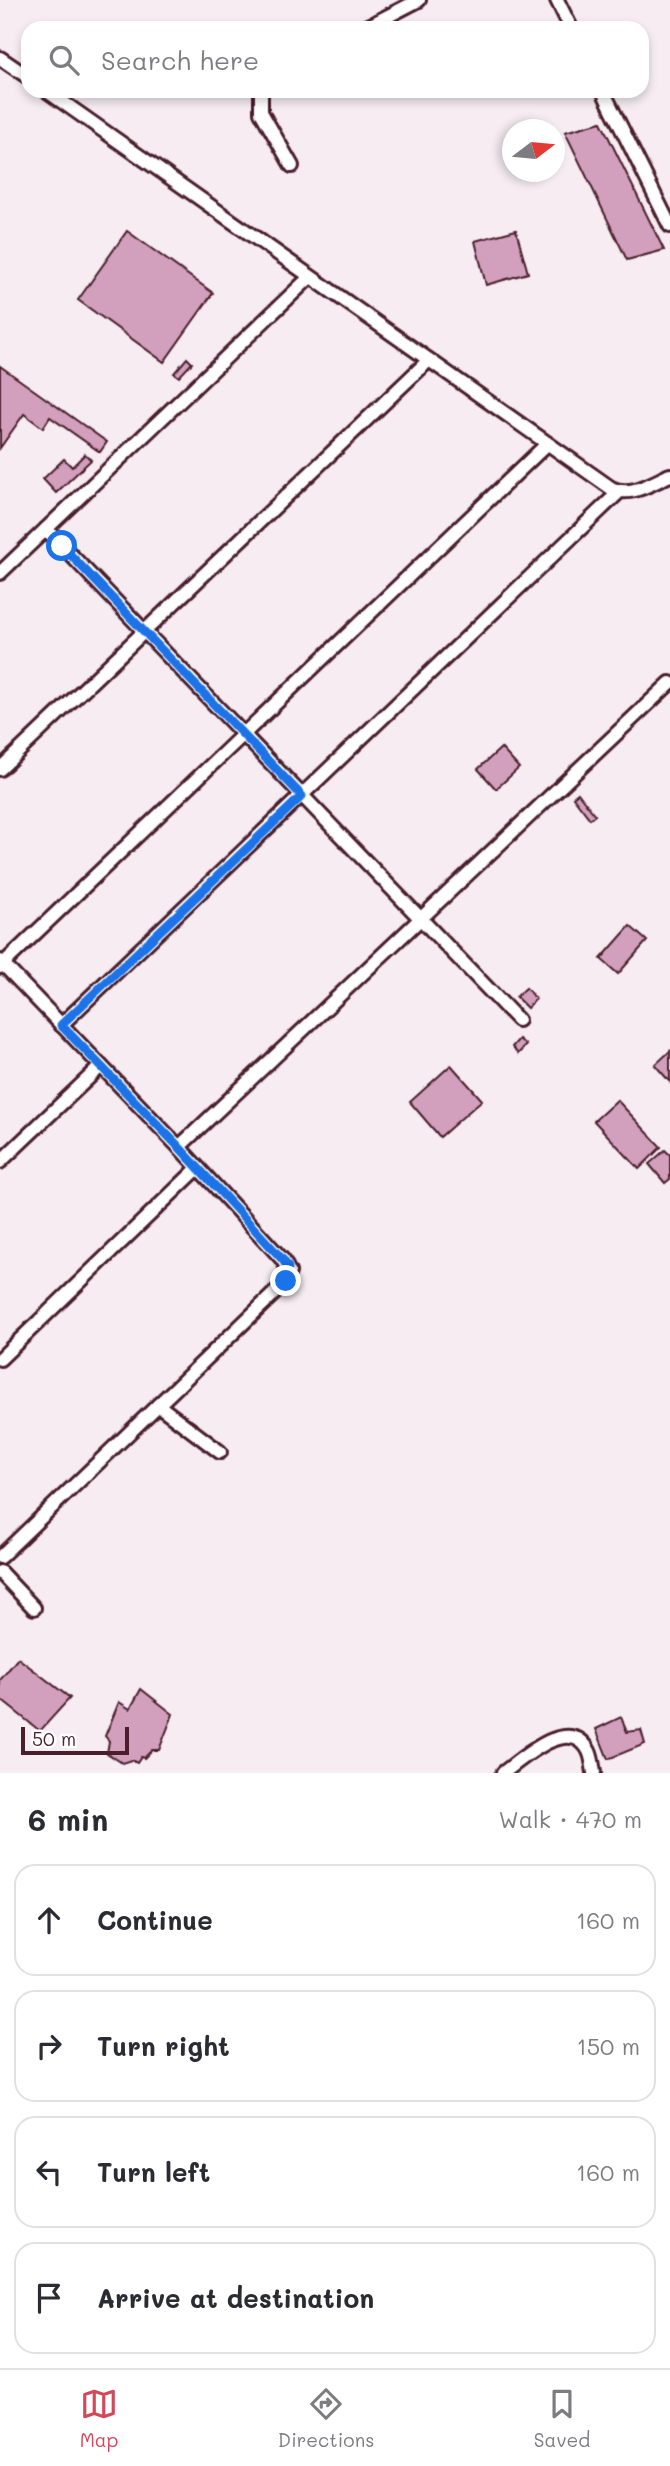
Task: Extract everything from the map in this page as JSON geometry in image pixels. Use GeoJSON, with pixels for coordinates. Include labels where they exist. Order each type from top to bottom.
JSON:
{"type":"FeatureCollection","features":[{"type":"Feature","properties":{"kind":"street"},"geometry":{"type":"LineString","coordinates":[[378,21],[419,0]]}},
{"type":"Feature","properties":{"kind":"street"},"geometry":{"type":"LineString","coordinates":[[557,0],[568,21]]}},
{"type":"Feature","properties":{"kind":"street"},"geometry":{"type":"LineString","coordinates":[[0,58],[21,73]]}},
{"type":"Feature","properties":{"kind":"street"},"geometry":{"type":"LineString","coordinates":[[57,98],[619,492],[627,493],[670,475]]}},
{"type":"Feature","properties":{"kind":"street"},"geometry":{"type":"LineString","coordinates":[[261,98],[261,112],[292,166]]}},
{"type":"Feature","properties":{"kind":"street"},"geometry":{"type":"LineString","coordinates":[[606,98],[670,226]]}},
{"type":"Feature","properties":{"kind":"street"},"geometry":{"type":"LineString","coordinates":[[0,573],[310,277]]}},
{"type":"Feature","properties":{"kind":"street"},"geometry":{"type":"LineString","coordinates":[[0,769],[429,360]]}},
{"type":"Feature","properties":{"kind":"street"},"geometry":{"type":"LineString","coordinates":[[0,1558],[284,1284],[288,1276],[286,1263],[179,1147],[1,964],[547,444]]}},
{"type":"Feature","properties":{"kind":"street"},"geometry":{"type":"LineString","coordinates":[[61,1025],[619,492]]}},
{"type":"Feature","properties":{"kind":"street"},"geometry":{"type":"LineString","coordinates":[[46,529],[517,1020]]}},
{"type":"Feature","properties":{"kind":"street"},"geometry":{"type":"LineString","coordinates":[[179,1147],[670,683]]}},
{"type":"Feature","properties":{"kind":"street"},"geometry":{"type":"LineString","coordinates":[[0,1162],[101,1066]]}},
{"type":"Feature","properties":{"kind":"street"},"geometry":{"type":"LineString","coordinates":[[0,1359],[198,1168]]}},
{"type":"Feature","properties":{"kind":"street"},"geometry":{"type":"LineString","coordinates":[[158,1405],[220,1452]]}},
{"type":"Feature","properties":{"kind":"street"},"geometry":{"type":"LineString","coordinates":[[0,1572],[34,1608]]}},
{"type":"Feature","properties":{"kind":"street"},"geometry":{"type":"LineString","coordinates":[[503,1773],[548,1741],[562,1737],[575,1739],[585,1747],[589,1752],[594,1773]]}},
{"type":"Feature","properties":{"kind":"building"},"geometry":{"type":"Polygon","coordinates":[[[601,122],[664,250],[627,260],[565,132],[601,122]]]}},
{"type":"Feature","properties":{"kind":"building"},"geometry":{"type":"Polygon","coordinates":[[[516,230],[528,273],[486,285],[475,241],[516,230]]]}},
{"type":"Feature","properties":{"kind":"building"},"geometry":{"type":"Polygon","coordinates":[[[127,231],[213,293],[164,362],[78,300],[127,231]]]}},
{"type":"Feature","properties":{"kind":"building"},"geometry":{"type":"Polygon","coordinates":[[[187,358],[192,363],[179,377],[174,373],[187,358]]]}},
{"type":"Feature","properties":{"kind":"building"},"geometry":{"type":"Polygon","coordinates":[[[0,366],[107,442],[100,452],[50,417],[43,428],[24,414],[0,448],[0,366]]]}},
{"type":"Feature","properties":{"kind":"building"},"geometry":{"type":"Polygon","coordinates":[[[85,454],[91,460],[56,493],[43,479],[64,459],[72,467],[85,454]]]}},
{"type":"Feature","properties":{"kind":"building"},"geometry":{"type":"Polygon","coordinates":[[[501,748],[519,768],[496,789],[478,769],[501,748]]]}},
{"type":"Feature","properties":{"kind":"building"},"geometry":{"type":"Polygon","coordinates":[[[578,793],[595,815],[590,819],[573,797],[578,793]]]}},
{"type":"Feature","properties":{"kind":"building"},"geometry":{"type":"Polygon","coordinates":[[[630,926],[647,941],[618,974],[601,959],[630,926]]]}},
{"type":"Feature","properties":{"kind":"building"},"geometry":{"type":"Polygon","coordinates":[[[526,988],[536,999],[527,1008],[516,997],[526,988]]]}},
{"type":"Feature","properties":{"kind":"building"},"geometry":{"type":"Polygon","coordinates":[[[519,1039],[526,1045],[518,1054],[512,1047],[519,1039]]]}},
{"type":"Feature","properties":{"kind":"building"},"geometry":{"type":"Polygon","coordinates":[[[670,1051],[670,1082],[655,1065],[670,1051]]]}},
{"type":"Feature","properties":{"kind":"building"},"geometry":{"type":"Polygon","coordinates":[[[451,1065],[482,1100],[440,1137],[410,1102],[451,1065]]]}},
{"type":"Feature","properties":{"kind":"building"},"geometry":{"type":"Polygon","coordinates":[[[617,1100],[661,1147],[639,1169],[594,1121],[617,1100]]]}},
{"type":"Feature","properties":{"kind":"building"},"geometry":{"type":"Polygon","coordinates":[[[665,1150],[670,1155],[670,1179],[665,1183],[649,1164],[665,1150]]]}},
{"type":"Feature","properties":{"kind":"building"},"geometry":{"type":"Polygon","coordinates":[[[18,1658],[70,1698],[40,1731],[0,1699],[0,1680],[18,1658]]]}},
{"type":"Feature","properties":{"kind":"building"},"geometry":{"type":"Polygon","coordinates":[[[141,1689],[173,1714],[159,1750],[152,1750],[137,1763],[131,1760],[122,1763],[107,1753],[109,1741],[105,1736],[119,1702],[130,1709],[141,1689]]]}},
{"type":"Feature","properties":{"kind":"building"},"geometry":{"type":"Polygon","coordinates":[[[621,1717],[627,1732],[641,1730],[645,1744],[608,1759],[596,1729],[621,1717]]]}},
{"type":"Feature","properties":{"kind":"route"},"geometry":{"type":"LineString","coordinates":[[62,546],[302,796],[61,1025],[283,1260],[288,1267],[286,1281]]}}]}
